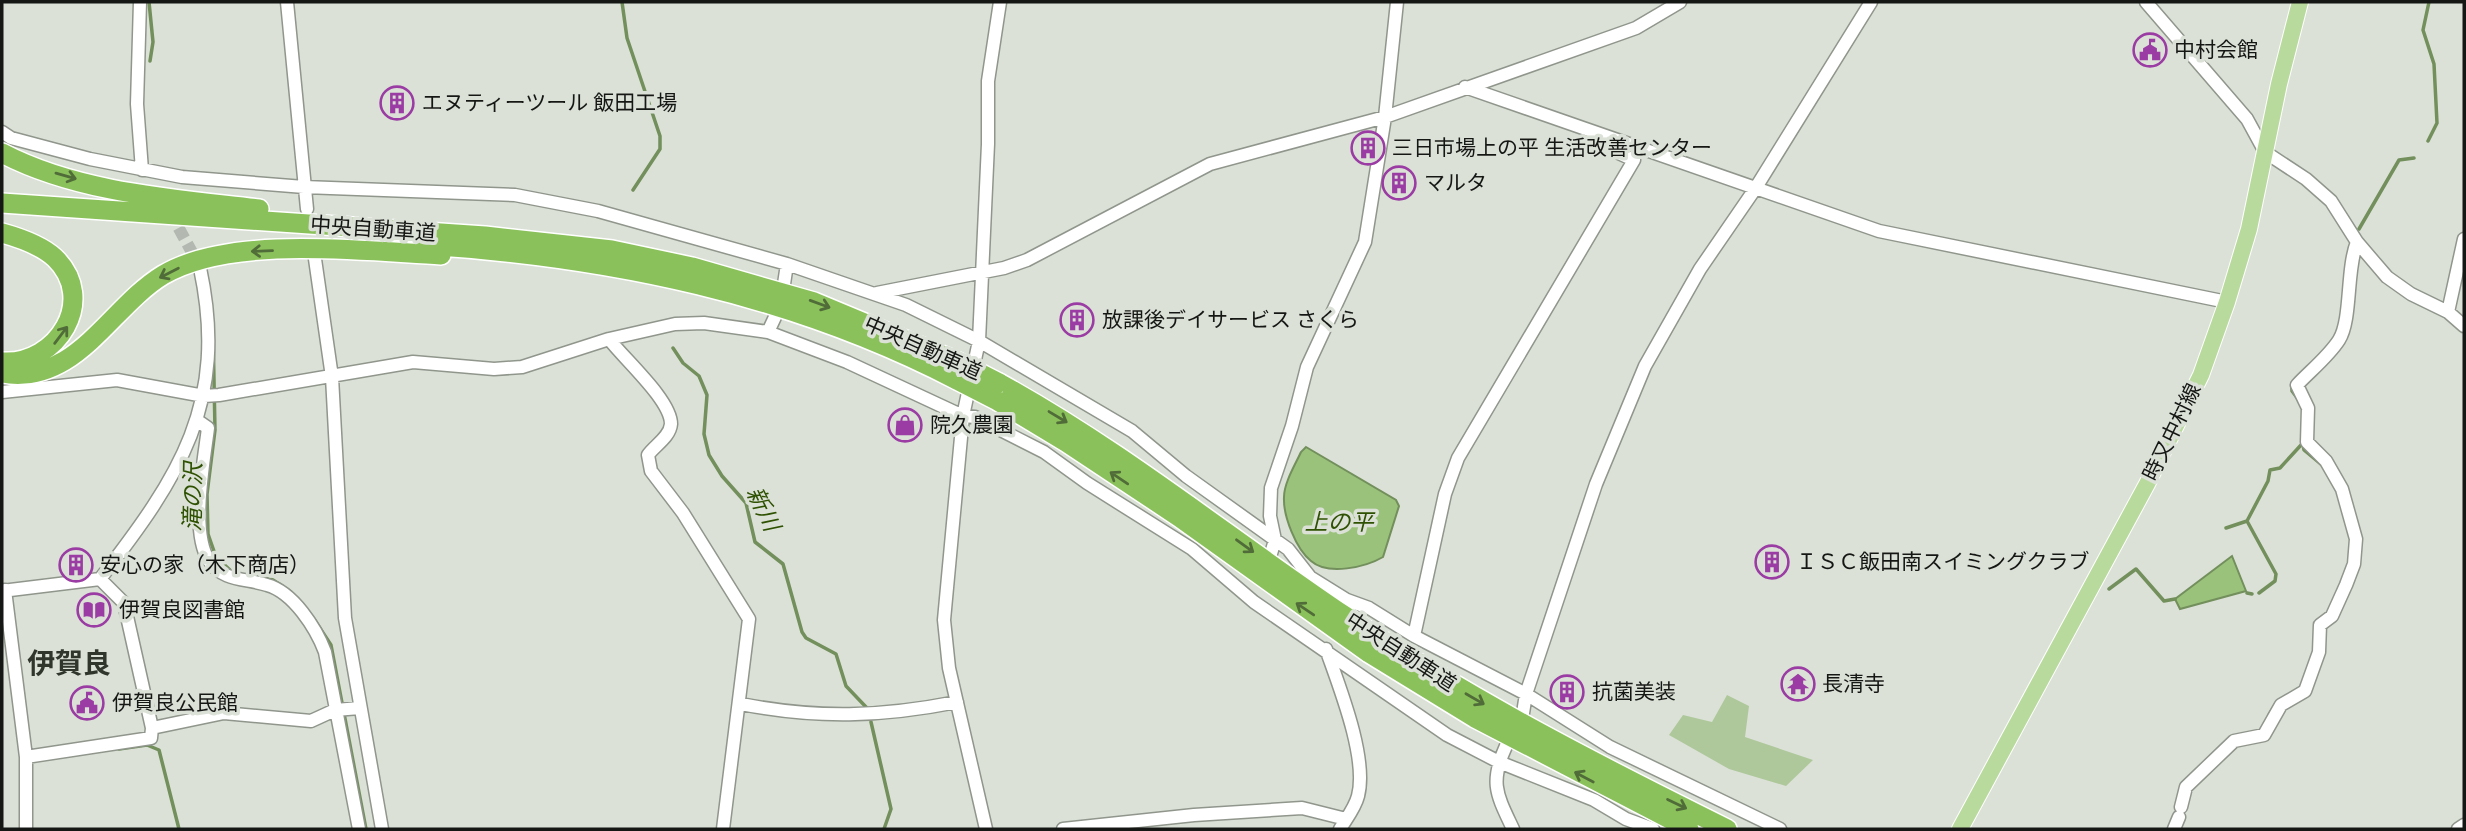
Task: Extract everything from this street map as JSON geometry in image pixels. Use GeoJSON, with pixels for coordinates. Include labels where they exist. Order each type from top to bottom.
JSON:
{"type":"FeatureCollection","features":[{"type":"Feature","properties":{"kind":"highway"},"geometry":{"type":"LineString","coordinates":[[2,153],[19,162],[60,175],[124,190],[293,213],[452,224],[485,236]]}},
{"type":"Feature","properties":{"kind":"highway","name":"中央自動車道"},"geometry":{"type":"LineString","coordinates":[[2,203],[485,236],[612,250],[727,276],[827,306],[1091,437],[1345,616],[1455,687],[1537,735],[1727,829]]}},
{"type":"Feature","properties":{"kind":"highway","name":"中央自動車道"},"geometry":{"type":"LineString","coordinates":[[2,216],[441,246],[625,267],[760,301],[957,371]]}},
{"type":"Feature","properties":{"kind":"highway"},"geometry":{"type":"LineString","coordinates":[[2,233],[24,239],[54,257],[68,276],[74,297],[71,320],[54,344],[35,357],[2,362]]}},
{"type":"Feature","properties":{"kind":"highway"},"geometry":{"type":"LineString","coordinates":[[2,373],[37,371],[64,362],[83,349],[151,283],[205,256],[233,252],[349,251],[550,257]]}},
{"type":"Feature","properties":{"kind":"highway","name":"中央自動車道"},"geometry":{"type":"LineString","coordinates":[[998,392],[1369,653],[1475,718],[1689,829]]}},
{"type":"Feature","properties":{"kind":"main road","name":"時又中村線"},"geometry":{"type":"LineString","coordinates":[[1960,829],[2147,484],[2201,375],[2249,229],[2300,2]]}},
{"type":"Feature","properties":{"kind":"street"},"geometry":{"type":"LineString","coordinates":[[140,2],[137,104],[146,171],[159,191]]}},
{"type":"Feature","properties":{"kind":"street"},"geometry":{"type":"LineString","coordinates":[[287,2],[307,209]]}},
{"type":"Feature","properties":{"kind":"street"},"geometry":{"type":"LineString","coordinates":[[986,829],[949,668],[944,620],[964,416],[979,341],[988,144],[988,81],[1000,2]]}},
{"type":"Feature","properties":{"kind":"street"},"geometry":{"type":"LineString","coordinates":[[1270,556],[1275,540],[1270,516],[1271,488],[1315,346],[1365,242],[1385,117],[1397,2]]}},
{"type":"Feature","properties":{"kind":"street"},"geometry":{"type":"LineString","coordinates":[[877,293],[1027,260],[1210,164],[1385,117],[1636,28],[1681,2]]}},
{"type":"Feature","properties":{"kind":"street"},"geometry":{"type":"LineString","coordinates":[[1523,713],[1526,694],[1595,484],[1645,366],[1700,269],[1755,190],[1871,2]]}},
{"type":"Feature","properties":{"kind":"street"},"geometry":{"type":"LineString","coordinates":[[2146,2],[2247,119],[2265,152],[2306,179],[2331,201],[2357,242],[2388,277],[2411,294],[2448,312],[2464,326]]}},
{"type":"Feature","properties":{"kind":"street"},"geometry":{"type":"LineString","coordinates":[[1465,87],[1878,231],[2227,302]]}},
{"type":"Feature","properties":{"kind":"street"},"geometry":{"type":"LineString","coordinates":[[2,132],[10,138],[146,171],[304,187],[515,195],[598,211],[788,264],[877,293],[979,341],[1132,431],[1186,476],[1288,549],[1310,576],[1347,600],[1369,608],[1414,636],[1526,694],[1610,747],[1780,829]]}},
{"type":"Feature","properties":{"kind":"street"},"geometry":{"type":"LineString","coordinates":[[1414,636],[1445,494],[1458,458],[1634,160],[1593,141],[1589,132]]}},
{"type":"Feature","properties":{"kind":"street"},"geometry":{"type":"LineString","coordinates":[[2448,312],[2464,239]]}},
{"type":"Feature","properties":{"kind":"street"},"geometry":{"type":"LineString","coordinates":[[2178,818],[2186,787],[2234,741],[2264,734],[2281,705],[2305,691],[2319,652],[2320,625],[2332,616],[2354,564],[2356,539],[2342,489],[2326,461],[2307,442],[2308,408],[2297,385],[2340,337],[2344,324],[2351,259],[2357,242]]}},
{"type":"Feature","properties":{"kind":"street"},"geometry":{"type":"LineString","coordinates":[[315,259],[332,377],[342,593],[357,708],[382,829]]}},
{"type":"Feature","properties":{"kind":"street"},"geometry":{"type":"LineString","coordinates":[[784,284],[788,264]]}},
{"type":"Feature","properties":{"kind":"street"},"geometry":{"type":"LineString","coordinates":[[26,829],[26,757],[4,591],[100,579],[155,508],[184,458],[211,395],[200,268]]}},
{"type":"Feature","properties":{"kind":"street"},"geometry":{"type":"LineString","coordinates":[[768,332],[775,317]]}},
{"type":"Feature","properties":{"kind":"street"},"geometry":{"type":"LineString","coordinates":[[2,392],[117,380],[211,395],[412,362],[494,369],[522,367],[609,340],[685,324],[704,323],[768,332],[847,362],[964,416],[975,417],[1044,452],[1087,483],[1192,549],[1447,735],[1499,762],[1594,800],[1626,819],[1653,829]]}},
{"type":"Feature","properties":{"kind":"street"},"geometry":{"type":"LineString","coordinates":[[609,340],[663,401],[671,424],[667,435],[648,455],[651,471],[683,513],[749,620],[741,704],[723,829]]}},
{"type":"Feature","properties":{"kind":"street"},"geometry":{"type":"LineString","coordinates":[[198,421],[208,428],[200,521],[209,560],[232,578],[267,585],[279,591],[318,634],[325,652],[359,829]]}},
{"type":"Feature","properties":{"kind":"street"},"geometry":{"type":"LineString","coordinates":[[26,757],[133,743],[151,738],[152,728],[124,603],[100,579]]}},
{"type":"Feature","properties":{"kind":"street"},"geometry":{"type":"LineString","coordinates":[[1063,829],[1194,815],[1302,808],[1343,824],[1358,796],[1357,755],[1348,711],[1326,649]]}},
{"type":"Feature","properties":{"kind":"street"},"geometry":{"type":"LineString","coordinates":[[741,704],[789,714],[856,716],[906,712],[957,702]]}},
{"type":"Feature","properties":{"kind":"street"},"geometry":{"type":"LineString","coordinates":[[152,728],[225,713],[311,721],[337,710],[357,708]]}},
{"type":"Feature","properties":{"kind":"street"},"geometry":{"type":"LineString","coordinates":[[1506,746],[1499,762],[1494,789],[1513,829]]}},
{"type":"Feature","properties":{"kind":"street"},"geometry":{"type":"LineString","coordinates":[[2458,829],[2464,825]]}},
{"type":"Feature","properties":{"kind":"shaded area"},"geometry":{"type":"Polygon","coordinates":[[[1727,695],[1749,706],[1745,737],[1813,760],[1786,786],[1729,769],[1669,735],[1683,715],[1712,722],[1727,695]]]}},
{"type":"Feature","properties":{"kind":"water","name":"上の平"},"geometry":{"type":"Polygon","coordinates":[[[1306,447],[1396,500],[1399,506],[1383,557],[1357,567],[1337,569],[1318,566],[1300,549],[1288,522],[1284,497],[1290,474],[1306,447]]]}},
{"type":"Feature","properties":{"kind":"water"},"geometry":{"type":"Polygon","coordinates":[[[2232,556],[2246,591],[2180,609],[2175,599],[2232,556]]]}},
{"type":"Feature","properties":{"kind":"waterway","name":"滝の沢"},"geometry":{"type":"LineString","coordinates":[[149,2],[153,42],[150,61]]}},
{"type":"Feature","properties":{"kind":"waterway","name":"新川"},"geometry":{"type":"LineString","coordinates":[[622,2],[627,38],[660,136],[660,149],[633,190]]}},
{"type":"Feature","properties":{"kind":"waterway"},"geometry":{"type":"LineString","coordinates":[[2428,141],[2437,123],[2434,64],[2423,30],[2429,2]]}},
{"type":"Feature","properties":{"kind":"waterway"},"geometry":{"type":"LineString","coordinates":[[2359,229],[2399,160],[2414,158]]}},
{"type":"Feature","properties":{"kind":"waterway","name":"滝の沢"},"geometry":{"type":"LineString","coordinates":[[213,331],[215,430],[207,494],[208,534],[216,557],[230,570]]}},
{"type":"Feature","properties":{"kind":"waterway","name":"新川"},"geometry":{"type":"LineString","coordinates":[[673,348],[683,363],[699,376],[707,395],[704,434],[709,455],[722,476],[746,503],[755,542],[783,564],[802,632],[806,638],[836,654],[846,686],[866,707]]}},
{"type":"Feature","properties":{"kind":"waterway"},"geometry":{"type":"LineString","coordinates":[[2292,383],[2292,391],[2298,399]]}},
{"type":"Feature","properties":{"kind":"waterway"},"geometry":{"type":"LineString","coordinates":[[2302,440],[2304,450],[2322,465]]}},
{"type":"Feature","properties":{"kind":"waterway"},"geometry":{"type":"LineString","coordinates":[[2259,593],[2275,581],[2276,574],[2247,521],[2268,481],[2270,470],[2280,468],[2301,445]]}},
{"type":"Feature","properties":{"kind":"waterway"},"geometry":{"type":"LineString","coordinates":[[2226,528],[2247,521]]}},
{"type":"Feature","properties":{"kind":"waterway"},"geometry":{"type":"LineString","coordinates":[[2109,589],[2136,569],[2164,601],[2175,599]]}},
{"type":"Feature","properties":{"kind":"waterway","name":"滝の沢"},"geometry":{"type":"LineString","coordinates":[[254,576],[273,580],[291,592]]}},
{"type":"Feature","properties":{"kind":"waterway"},"geometry":{"type":"LineString","coordinates":[[2247,593],[2252,594]]}},
{"type":"Feature","properties":{"kind":"waterway","name":"滝の沢"},"geometry":{"type":"LineString","coordinates":[[314,619],[331,645],[366,829]]}},
{"type":"Feature","properties":{"kind":"waterway"},"geometry":{"type":"LineString","coordinates":[[2269,715],[2277,702]]}},
{"type":"Feature","properties":{"kind":"waterway","name":"新川"},"geometry":{"type":"LineString","coordinates":[[871,722],[891,809],[884,829]]}},
{"type":"Feature","properties":{"kind":"waterway"},"geometry":{"type":"LineString","coordinates":[[119,749],[147,745],[159,750],[179,829]]}},
{"type":"Feature","properties":{"kind":"tunnel"},"geometry":{"type":"LineString","coordinates":[[170,212],[200,267]]}},
{"type":"Feature","properties":{"kind":"place","name":"中村会館"},"geometry":{"type":"Point","coordinates":[2150,50]}},
{"type":"Feature","properties":{"kind":"place","name":"エヌティーツール 飯田工場"},"geometry":{"type":"Point","coordinates":[397,103]}},
{"type":"Feature","properties":{"kind":"place","name":"三日市場上の平 生活改善センター"},"geometry":{"type":"Point","coordinates":[1368,148]}},
{"type":"Feature","properties":{"kind":"place","name":"マルタ"},"geometry":{"type":"Point","coordinates":[1399,183]}},
{"type":"Feature","properties":{"kind":"place","name":"放課後デイサービス さくら"},"geometry":{"type":"Point","coordinates":[1077,320]}},
{"type":"Feature","properties":{"kind":"place","name":"院久農園"},"geometry":{"type":"Point","coordinates":[905,425]}},
{"type":"Feature","properties":{"kind":"place","name":"ＩＳＣ飯田南スイミングクラブ"},"geometry":{"type":"Point","coordinates":[1772,562]}},
{"type":"Feature","properties":{"kind":"place","name":"安心の家（木下商店）"},"geometry":{"type":"Point","coordinates":[76,565]}},
{"type":"Feature","properties":{"kind":"place","name":"伊賀良図書館"},"geometry":{"type":"Point","coordinates":[94,610]}},
{"type":"Feature","properties":{"kind":"place","name":"長清寺"},"geometry":{"type":"Point","coordinates":[1798,684]}},
{"type":"Feature","properties":{"kind":"place","name":"抗菌美装"},"geometry":{"type":"Point","coordinates":[1567,692]}},
{"type":"Feature","properties":{"kind":"place","name":"伊賀良公民館"},"geometry":{"type":"Point","coordinates":[87,703]}},
{"type":"Feature","properties":{"kind":"district","name":"伊賀良"},"geometry":{"type":"Point","coordinates":[69,663]}}]}
